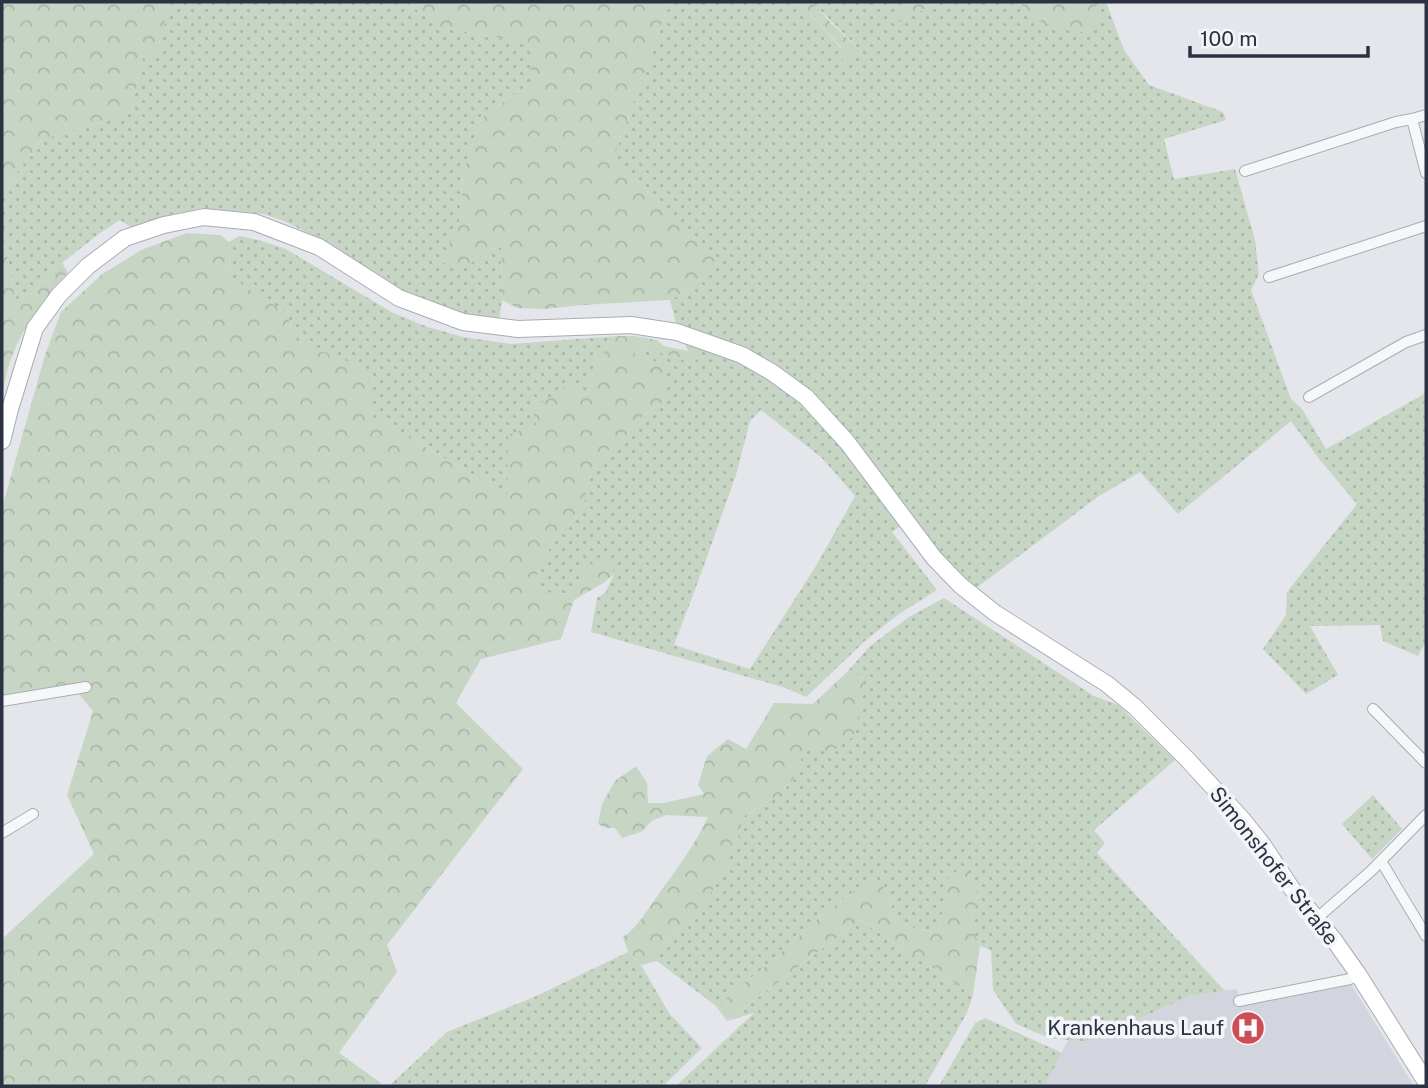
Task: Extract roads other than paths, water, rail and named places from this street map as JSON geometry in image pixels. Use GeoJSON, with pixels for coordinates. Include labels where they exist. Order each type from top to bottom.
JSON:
{"type":"FeatureCollection","features":[{"type":"Feature","properties":{"kind":"street"},"geometry":{"type":"LineString","coordinates":[[1245,171],[1396,122],[1426,115]]}},
{"type":"Feature","properties":{"kind":"street"},"geometry":{"type":"LineString","coordinates":[[1412,120],[1426,173]]}},
{"type":"Feature","properties":{"kind":"street","name":"Simonshofer Straße"},"geometry":{"type":"LineString","coordinates":[[2,442],[36,328],[59,295],[88,266],[125,238],[164,225],[204,217],[254,222],[318,247],[399,298],[463,322],[519,329],[631,325],[677,332],[742,355],[806,397],[847,442],[934,558],[960,585],[995,613],[1107,684],[1135,707],[1187,759],[1264,845],[1292,889],[1358,974],[1426,1082]]}},
{"type":"Feature","properties":{"kind":"street"},"geometry":{"type":"LineString","coordinates":[[1269,277],[1426,226]]}},
{"type":"Feature","properties":{"kind":"street"},"geometry":{"type":"LineString","coordinates":[[1309,397],[1406,342],[1426,335]]}},
{"type":"Feature","properties":{"kind":"street"},"geometry":{"type":"LineString","coordinates":[[2,701],[86,687]]}},
{"type":"Feature","properties":{"kind":"street"},"geometry":{"type":"LineString","coordinates":[[1373,709],[1426,763]]}},
{"type":"Feature","properties":{"kind":"street"},"geometry":{"type":"LineString","coordinates":[[2,834],[33,814]]}},
{"type":"Feature","properties":{"kind":"street"},"geometry":{"type":"LineString","coordinates":[[1316,919],[1381,861],[1426,815]]}},
{"type":"Feature","properties":{"kind":"street"},"geometry":{"type":"LineString","coordinates":[[1381,861],[1426,936]]}},
{"type":"Feature","properties":{"kind":"street"},"geometry":{"type":"LineString","coordinates":[[1239,1001],[1350,979],[1358,974]]}},
{"type":"Feature","properties":{"kind":"place","name":"Krankenhaus Lauf"},"geometry":{"type":"Point","coordinates":[1248,1028]}}]}
